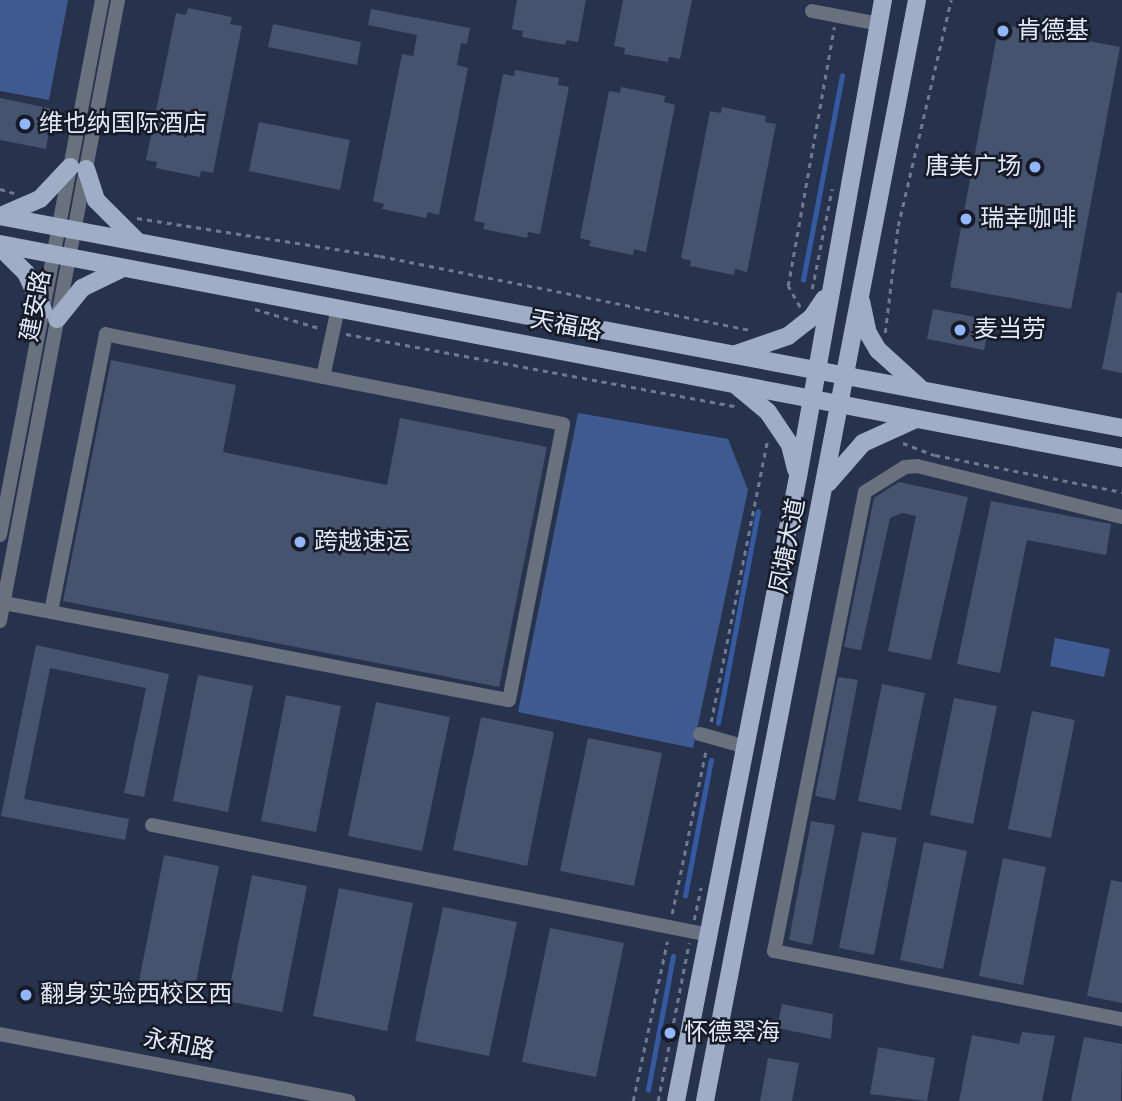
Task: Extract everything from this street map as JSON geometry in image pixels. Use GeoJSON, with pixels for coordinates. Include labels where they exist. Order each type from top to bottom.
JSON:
{"type":"FeatureCollection","features":[{"type":"Feature","properties":{"kind":"main road","name":"凤塘大道"},"geometry":{"type":"LineString","coordinates":[[677,1101],[798,477],[883,0]]}},
{"type":"Feature","properties":{"kind":"main road","name":"凤塘大道"},"geometry":{"type":"LineString","coordinates":[[705,1101],[824,488],[859,289],[917,0]]}},
{"type":"Feature","properties":{"kind":"main road"},"geometry":{"type":"LineString","coordinates":[[0,216],[40,199],[78,168],[105,213],[139,242]]}},
{"type":"Feature","properties":{"kind":"main road","name":"天福路"},"geometry":{"type":"LineString","coordinates":[[0,216],[1122,428]]}},
{"type":"Feature","properties":{"kind":"main road"},"geometry":{"type":"LineString","coordinates":[[0,246],[26,273],[50,314],[82,288],[126,268]]}},
{"type":"Feature","properties":{"kind":"main road","name":"天福路"},"geometry":{"type":"LineString","coordinates":[[0,246],[1122,458]]}},
{"type":"Feature","properties":{"kind":"main road"},"geometry":{"type":"LineString","coordinates":[[734,355],[804,326],[823,301],[832,275]]}},
{"type":"Feature","properties":{"kind":"main road"},"geometry":{"type":"LineString","coordinates":[[859,289],[865,323],[878,350],[925,391]]}},
{"type":"Feature","properties":{"kind":"main road"},"geometry":{"type":"LineString","coordinates":[[731,383],[754,398],[780,428],[798,477]]}},
{"type":"Feature","properties":{"kind":"main road"},"geometry":{"type":"LineString","coordinates":[[824,488],[863,443],[919,418]]}},
{"type":"Feature","properties":{"kind":"street","name":"建安路"},"geometry":{"type":"LineString","coordinates":[[78,168],[102,0]]}},
{"type":"Feature","properties":{"kind":"street","name":"建安路"},"geometry":{"type":"LineString","coordinates":[[0,621],[66,229],[118,0]]}},
{"type":"Feature","properties":{"kind":"street"},"geometry":{"type":"LineString","coordinates":[[813,11],[879,24]]}},
{"type":"Feature","properties":{"kind":"street"},"geometry":{"type":"LineString","coordinates":[[323,377],[338,308]]}},
{"type":"Feature","properties":{"kind":"street","name":"建安路"},"geometry":{"type":"LineString","coordinates":[[0,535],[50,314]]}},
{"type":"Feature","properties":{"kind":"street"},"geometry":{"type":"LineString","coordinates":[[4,603],[509,700],[563,424],[106,334],[51,612]]}},
{"type":"Feature","properties":{"kind":"street"},"geometry":{"type":"LineString","coordinates":[[1122,517],[918,466],[905,467],[865,492],[774,951],[1122,1018]]}},
{"type":"Feature","properties":{"kind":"street"},"geometry":{"type":"LineString","coordinates":[[700,734],[746,747]]}},
{"type":"Feature","properties":{"kind":"street"},"geometry":{"type":"LineString","coordinates":[[152,825],[710,935]]}},
{"type":"Feature","properties":{"kind":"street","name":"永和路"},"geometry":{"type":"LineString","coordinates":[[0,1034],[349,1101]]}},
{"type":"Feature","properties":{"kind":"street"},"geometry":{"type":"LineString","coordinates":[[271,1101],[274,1086]]}},
{"type":"Feature","properties":{"kind":"path"},"geometry":{"type":"LineString","coordinates":[[878,350],[886,331],[898,226],[951,0]]}},
{"type":"Feature","properties":{"kind":"path"},"geometry":{"type":"LineString","coordinates":[[834,183],[817,277],[802,311],[788,286],[836,16]]}},
{"type":"Feature","properties":{"kind":"path"},"geometry":{"type":"LineString","coordinates":[[0,189],[40,199]]}},
{"type":"Feature","properties":{"kind":"path"},"geometry":{"type":"LineString","coordinates":[[131,217],[380,256],[750,330]]}},
{"type":"Feature","properties":{"kind":"path"},"geometry":{"type":"LineString","coordinates":[[249,308],[333,332],[741,407]]}},
{"type":"Feature","properties":{"kind":"path"},"geometry":{"type":"LineString","coordinates":[[894,445],[905,442],[935,455],[1122,492]]}},
{"type":"Feature","properties":{"kind":"shaded area"},"geometry":{"type":"Polygon","coordinates":[[[0,0],[68,0],[49,100],[0,91],[0,0]]]}},
{"type":"Feature","properties":{"kind":"shaded area"},"geometry":{"type":"Polygon","coordinates":[[[578,413],[728,439],[748,490],[693,748],[518,712],[578,413]]]}},
{"type":"Feature","properties":{"kind":"shaded area"},"geometry":{"type":"Polygon","coordinates":[[[1055,638],[1110,649],[1104,677],[1050,666],[1055,638]]]}},
{"type":"Feature","properties":{"kind":"building"},"geometry":{"type":"Polygon","coordinates":[[[517,0],[586,0],[578,42],[567,40],[565,45],[522,37],[523,31],[512,29],[517,0]]]}},
{"type":"Feature","properties":{"kind":"building"},"geometry":{"type":"Polygon","coordinates":[[[623,0],[692,0],[680,59],[669,57],[668,62],[624,54],[625,48],[614,46],[623,0]]]}},
{"type":"Feature","properties":{"kind":"building"},"geometry":{"type":"Polygon","coordinates":[[[188,8],[232,17],[230,24],[242,26],[213,173],[201,171],[200,177],[156,168],[157,162],[146,160],[176,13],[186,15],[188,8]]]}},
{"type":"Feature","properties":{"kind":"building"},"geometry":{"type":"Polygon","coordinates":[[[371,9],[470,28],[467,44],[461,43],[457,65],[468,68],[439,215],[428,212],[426,218],[382,209],[384,204],[373,201],[402,54],[413,56],[417,35],[368,25],[371,9]]]}},
{"type":"Feature","properties":{"kind":"building"},"geometry":{"type":"Polygon","coordinates":[[[273,24],[361,42],[357,65],[268,47],[273,24]]]}},
{"type":"Feature","properties":{"kind":"building","name":"唐美广场"},"geometry":{"type":"Polygon","coordinates":[[[999,24],[1120,47],[1071,309],[950,287],[999,24]]]}},
{"type":"Feature","properties":{"kind":"building"},"geometry":{"type":"Polygon","coordinates":[[[515,70],[559,78],[558,85],[569,87],[540,234],[528,232],[527,238],[483,229],[485,223],[474,221],[503,74],[514,76],[515,70]]]}},
{"type":"Feature","properties":{"kind":"building"},"geometry":{"type":"Polygon","coordinates":[[[621,87],[665,96],[664,102],[675,105],[646,252],[634,249],[633,255],[589,246],[591,241],[580,238],[609,91],[620,93],[621,87]]]}},
{"type":"Feature","properties":{"kind":"building","name":"维也纳国际酒店"},"geometry":{"type":"Polygon","coordinates":[[[0,98],[53,109],[46,149],[0,140],[0,98]]]}},
{"type":"Feature","properties":{"kind":"building"},"geometry":{"type":"Polygon","coordinates":[[[722,107],[766,116],[765,122],[776,124],[747,272],[735,269],[734,275],[690,266],[691,261],[681,258],[710,111],[721,113],[722,107]]]}},
{"type":"Feature","properties":{"kind":"building"},"geometry":{"type":"Polygon","coordinates":[[[259,122],[350,140],[340,190],[249,171],[259,122]]]}},
{"type":"Feature","properties":{"kind":"building"},"geometry":{"type":"Polygon","coordinates":[[[1117,292],[1122,293],[1122,373],[1102,369],[1117,292]]]}},
{"type":"Feature","properties":{"kind":"building"},"geometry":{"type":"Polygon","coordinates":[[[933,309],[990,320],[984,350],[927,339],[933,309]]]}},
{"type":"Feature","properties":{"kind":"building","name":"跨越速运"},"geometry":{"type":"Polygon","coordinates":[[[111,360],[236,385],[223,452],[387,485],[400,418],[547,447],[499,687],[63,601],[111,360]]]}},
{"type":"Feature","properties":{"kind":"building"},"geometry":{"type":"Polygon","coordinates":[[[899,482],[968,497],[931,660],[888,651],[916,516],[902,513],[890,518],[861,650],[844,647],[874,498],[899,482]]]}},
{"type":"Feature","properties":{"kind":"building"},"geometry":{"type":"Polygon","coordinates":[[[991,501],[1111,524],[1106,555],[1027,540],[1000,673],[957,664],[991,501]]]}},
{"type":"Feature","properties":{"kind":"building"},"geometry":{"type":"Polygon","coordinates":[[[36,645],[169,674],[144,797],[124,793],[146,688],[50,668],[24,799],[129,819],[125,840],[1,816],[36,645]]]}},
{"type":"Feature","properties":{"kind":"building"},"geometry":{"type":"Polygon","coordinates":[[[198,675],[253,686],[228,812],[173,801],[198,675]]]}},
{"type":"Feature","properties":{"kind":"building"},"geometry":{"type":"Polygon","coordinates":[[[838,677],[858,680],[835,800],[815,796],[838,677]]]}},
{"type":"Feature","properties":{"kind":"building"},"geometry":{"type":"Polygon","coordinates":[[[882,684],[925,693],[901,810],[858,801],[882,684]]]}},
{"type":"Feature","properties":{"kind":"building"},"geometry":{"type":"Polygon","coordinates":[[[286,695],[341,706],[316,832],[261,821],[286,695]]]}},
{"type":"Feature","properties":{"kind":"building"},"geometry":{"type":"Polygon","coordinates":[[[954,698],[997,706],[973,824],[930,815],[954,698]]]}},
{"type":"Feature","properties":{"kind":"building"},"geometry":{"type":"Polygon","coordinates":[[[376,702],[450,717],[422,851],[348,836],[376,702]]]}},
{"type":"Feature","properties":{"kind":"building"},"geometry":{"type":"Polygon","coordinates":[[[1032,711],[1075,720],[1051,838],[1008,829],[1032,711]]]}},
{"type":"Feature","properties":{"kind":"building"},"geometry":{"type":"Polygon","coordinates":[[[481,717],[554,732],[527,866],[453,850],[481,717]]]}},
{"type":"Feature","properties":{"kind":"building"},"geometry":{"type":"Polygon","coordinates":[[[588,738],[662,753],[634,886],[560,871],[588,738]]]}},
{"type":"Feature","properties":{"kind":"building"},"geometry":{"type":"Polygon","coordinates":[[[811,821],[835,825],[812,945],[789,940],[811,821]]]}},
{"type":"Feature","properties":{"kind":"building"},"geometry":{"type":"Polygon","coordinates":[[[862,832],[897,838],[874,955],[839,948],[862,832]]]}},
{"type":"Feature","properties":{"kind":"building"},"geometry":{"type":"Polygon","coordinates":[[[924,842],[967,851],[943,969],[900,960],[924,842]]]}},
{"type":"Feature","properties":{"kind":"building"},"geometry":{"type":"Polygon","coordinates":[[[164,855],[219,866],[194,992],[139,981],[164,855]]]}},
{"type":"Feature","properties":{"kind":"building"},"geometry":{"type":"Polygon","coordinates":[[[1003,858],[1046,867],[1023,985],[979,976],[1003,858]]]}},
{"type":"Feature","properties":{"kind":"building"},"geometry":{"type":"Polygon","coordinates":[[[252,875],[307,886],[282,1012],[227,1001],[252,875]]]}},
{"type":"Feature","properties":{"kind":"building"},"geometry":{"type":"Polygon","coordinates":[[[1111,880],[1122,882],[1122,1003],[1087,996],[1111,880]]]}},
{"type":"Feature","properties":{"kind":"building"},"geometry":{"type":"Polygon","coordinates":[[[339,888],[413,903],[387,1031],[313,1016],[339,888]]]}},
{"type":"Feature","properties":{"kind":"building"},"geometry":{"type":"Polygon","coordinates":[[[443,907],[517,922],[489,1056],[415,1041],[443,907]]]}},
{"type":"Feature","properties":{"kind":"building"},"geometry":{"type":"Polygon","coordinates":[[[550,928],[624,943],[596,1077],[522,1062],[550,928]]]}},
{"type":"Feature","properties":{"kind":"building"},"geometry":{"type":"Polygon","coordinates":[[[782,1004],[833,1014],[831,1039],[777,1028],[782,1004]]]}},
{"type":"Feature","properties":{"kind":"building"},"geometry":{"type":"Polygon","coordinates":[[[1022,1032],[1055,1036],[1042,1101],[959,1101],[972,1035],[1019,1044],[1022,1032]]]}},
{"type":"Feature","properties":{"kind":"building"},"geometry":{"type":"Polygon","coordinates":[[[1084,1037],[1122,1044],[1121,1101],[1071,1101],[1084,1037]]]}},
{"type":"Feature","properties":{"kind":"building"},"geometry":{"type":"Polygon","coordinates":[[[878,1047],[935,1058],[927,1101],[870,1094],[878,1047]]]}},
{"type":"Feature","properties":{"kind":"building"},"geometry":{"type":"Polygon","coordinates":[[[768,1058],[799,1063],[792,1101],[760,1101],[768,1058]]]}},
{"type":"Feature","properties":{"kind":"waterway"},"geometry":{"type":"LineString","coordinates":[[803,280],[842,76]]}},
{"type":"Feature","properties":{"kind":"waterway"},"geometry":{"type":"LineString","coordinates":[[718,723],[758,512]]}},
{"type":"Feature","properties":{"kind":"waterway"},"geometry":{"type":"LineString","coordinates":[[685,896],[711,760]]}},
{"type":"Feature","properties":{"kind":"waterway"},"geometry":{"type":"LineString","coordinates":[[648,1090],[673,956]]}},
{"type":"Feature","properties":{"kind":"place","name":"肯德基"},"geometry":{"type":"Point","coordinates":[1003,31]}},
{"type":"Feature","properties":{"kind":"place","name":"维也纳国际酒店"},"geometry":{"type":"Point","coordinates":[25,124]}},
{"type":"Feature","properties":{"kind":"place","name":"唐美广场"},"geometry":{"type":"Point","coordinates":[1035,167]}},
{"type":"Feature","properties":{"kind":"place","name":"瑞幸咖啡"},"geometry":{"type":"Point","coordinates":[966,219]}},
{"type":"Feature","properties":{"kind":"place","name":"麦当劳"},"geometry":{"type":"Point","coordinates":[960,330]}},
{"type":"Feature","properties":{"kind":"place","name":"跨越速运"},"geometry":{"type":"Point","coordinates":[300,542]}},
{"type":"Feature","properties":{"kind":"place","name":"翻身实验西校区西"},"geometry":{"type":"Point","coordinates":[26,995]}},
{"type":"Feature","properties":{"kind":"place","name":"怀德翠海"},"geometry":{"type":"Point","coordinates":[670,1033]}}]}
